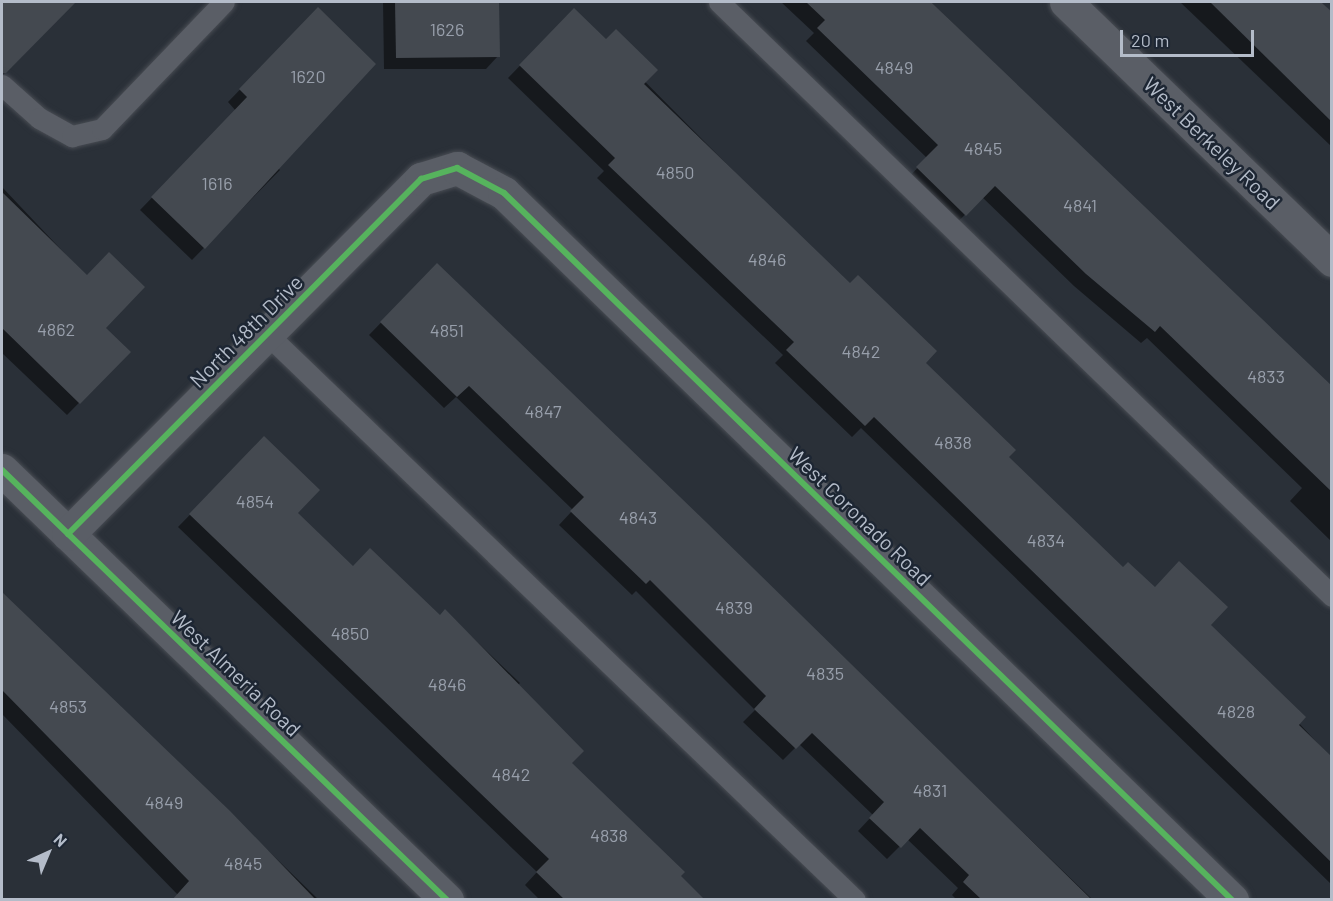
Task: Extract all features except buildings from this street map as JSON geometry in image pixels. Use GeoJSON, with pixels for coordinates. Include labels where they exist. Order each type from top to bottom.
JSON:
{"type":"FeatureCollection","features":[{"type":"Feature","properties":{"kind":"street","name":"West Berkeley Road"},"geometry":{"type":"LineString","coordinates":[[1066,2],[1332,260]]}},
{"type":"Feature","properties":{"kind":"street","name":"North 48th Drive"},"geometry":{"type":"LineString","coordinates":[[68,534],[421,179],[457,168]]}},
{"type":"Feature","properties":{"kind":"street","name":"West Coronado Road"},"geometry":{"type":"LineString","coordinates":[[457,168],[504,193],[1232,900]]}},
{"type":"Feature","properties":{"kind":"street","name":"West Almeria Road"},"geometry":{"type":"LineString","coordinates":[[2,470],[447,900]]}},
{"type":"Feature","properties":{"kind":"lane"},"geometry":{"type":"LineString","coordinates":[[2,86],[39,118],[72,136],[102,129],[224,2]]}},
{"type":"Feature","properties":{"kind":"lane"},"geometry":{"type":"LineString","coordinates":[[719,2],[1332,596]]}},
{"type":"Feature","properties":{"kind":"lane"},"geometry":{"type":"LineString","coordinates":[[267,334],[855,900]]}},
{"type":"Feature","properties":{"kind":"cycle path"},"geometry":{"type":"LineString","coordinates":[[68,534],[421,179],[457,168],[504,193],[1232,900]]}},
{"type":"Feature","properties":{"kind":"cycle path"},"geometry":{"type":"LineString","coordinates":[[2,470],[447,900]]}}]}
